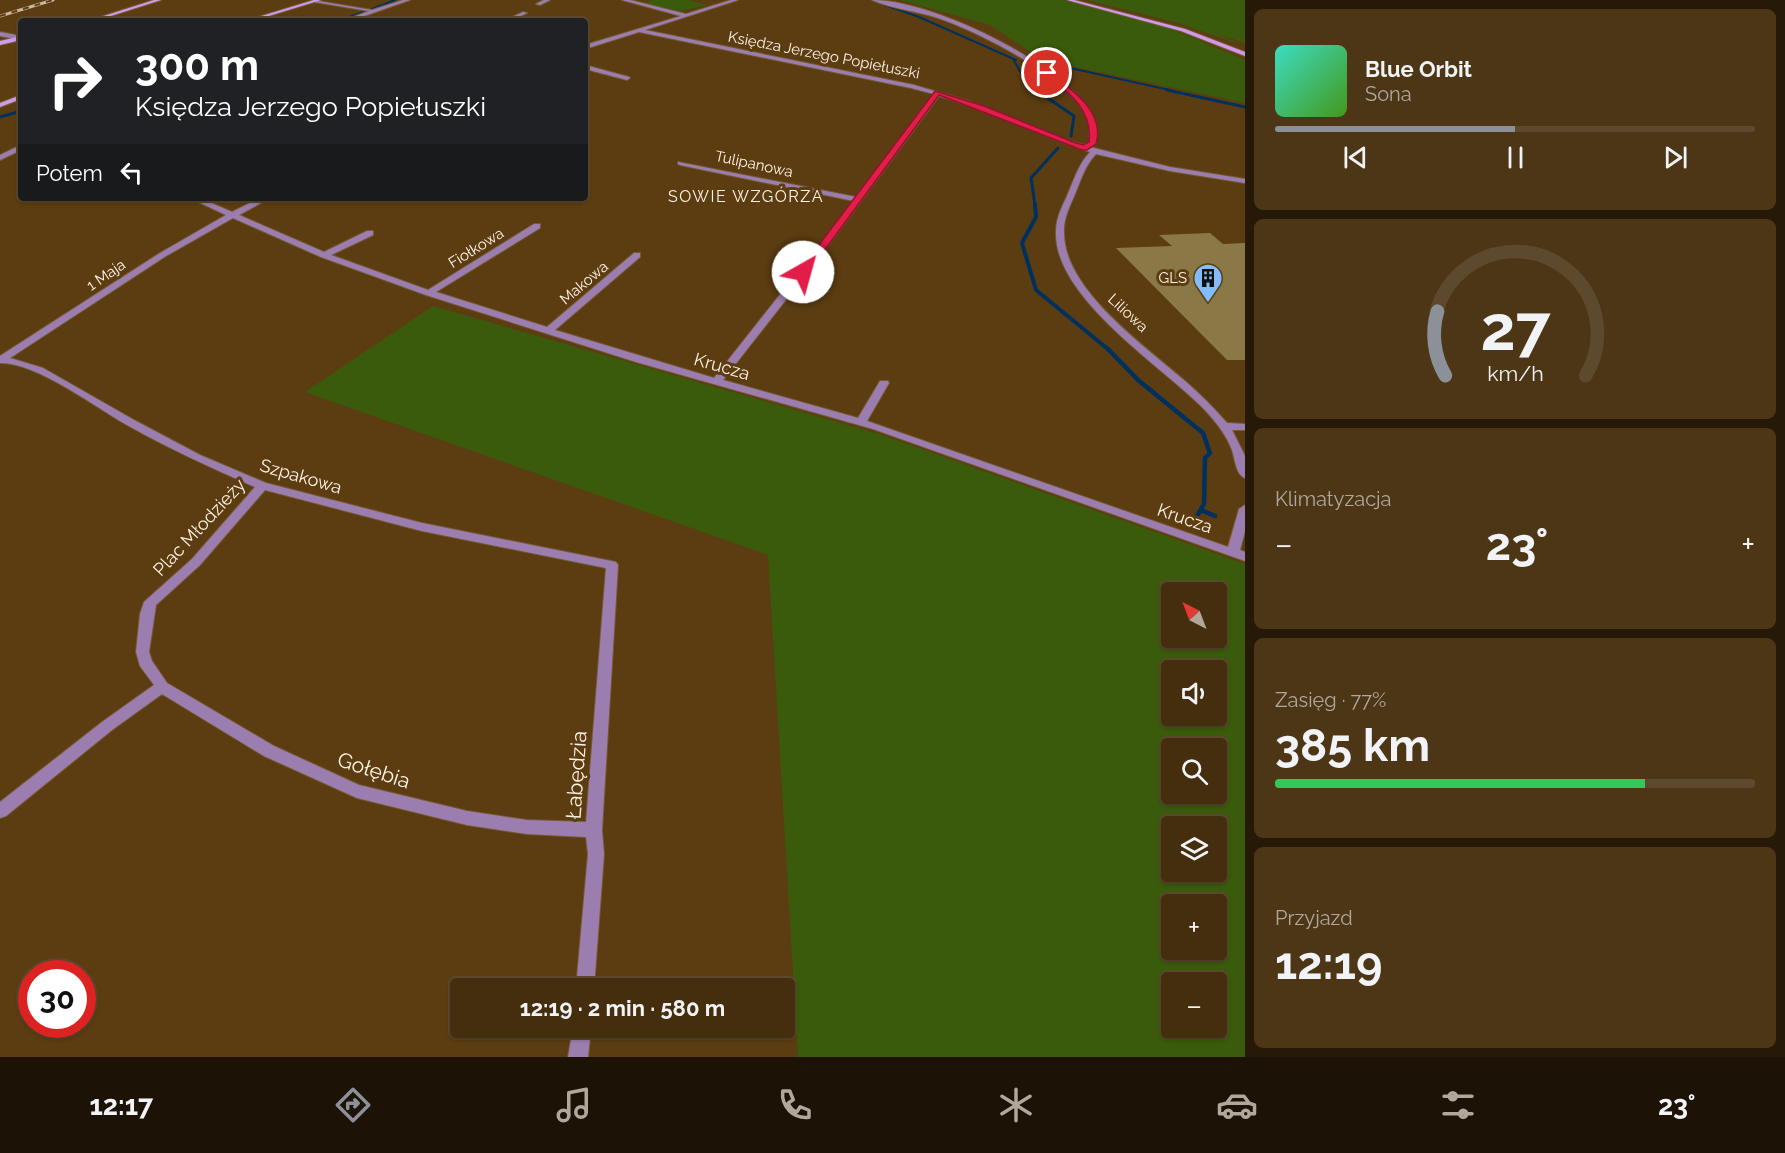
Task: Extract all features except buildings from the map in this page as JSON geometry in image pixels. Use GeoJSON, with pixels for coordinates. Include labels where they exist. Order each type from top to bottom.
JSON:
{"type":"FeatureCollection","features":[{"type":"Feature","properties":{"kind":"main road"},"geometry":{"type":"LineString","coordinates":[[100,18],[159,0]]}},
{"type":"Feature","properties":{"kind":"main road"},"geometry":{"type":"LineString","coordinates":[[1069,0],[1172,27],[1245,54]]}},
{"type":"Feature","properties":{"kind":"main road"},"geometry":{"type":"LineString","coordinates":[[1082,0],[1179,25],[1245,48]]}},
{"type":"Feature","properties":{"kind":"main road"},"geometry":{"type":"LineString","coordinates":[[257,18],[317,1]]}},
{"type":"Feature","properties":{"kind":"main road"},"geometry":{"type":"LineString","coordinates":[[0,43],[18,39]]}},
{"type":"Feature","properties":{"kind":"main road"},"geometry":{"type":"LineString","coordinates":[[0,105],[18,98]]}},
{"type":"Feature","properties":{"kind":"street"},"geometry":{"type":"LineString","coordinates":[[296,0],[307,3]]}},
{"type":"Feature","properties":{"kind":"street"},"geometry":{"type":"LineString","coordinates":[[354,18],[408,0]]}},
{"type":"Feature","properties":{"kind":"street"},"geometry":{"type":"LineString","coordinates":[[538,4],[548,0]]}},
{"type":"Feature","properties":{"kind":"street"},"geometry":{"type":"LineString","coordinates":[[624,0],[685,15]]}},
{"type":"Feature","properties":{"kind":"street"},"geometry":{"type":"LineString","coordinates":[[588,46],[736,0]]}},
{"type":"Feature","properties":{"kind":"street"},"geometry":{"type":"LineString","coordinates":[[874,0],[948,20],[1005,46],[1041,69],[1070,91],[1090,114],[1095,133],[1093,143],[1084,148]]}},
{"type":"Feature","properties":{"kind":"street"},"geometry":{"type":"LineString","coordinates":[[317,1],[375,11]]}},
{"type":"Feature","properties":{"kind":"street"},"geometry":{"type":"LineString","coordinates":[[513,18],[525,13]]}},
{"type":"Feature","properties":{"kind":"street","name":"Księdza Jerzego Popiełuszki"},"geometry":{"type":"LineString","coordinates":[[638,30],[737,52],[894,82],[978,106],[1040,133],[1084,148],[1163,168],[1245,181]]}},
{"type":"Feature","properties":{"kind":"street"},"geometry":{"type":"LineString","coordinates":[[0,34],[18,37]]}},
{"type":"Feature","properties":{"kind":"street"},"geometry":{"type":"LineString","coordinates":[[588,68],[627,78]]}},
{"type":"Feature","properties":{"kind":"street"},"geometry":{"type":"LineString","coordinates":[[717,381],[818,253],[938,93]]}},
{"type":"Feature","properties":{"kind":"street"},"geometry":{"type":"LineString","coordinates":[[0,158],[18,149]]}},
{"type":"Feature","properties":{"kind":"street","name":"Liliowa"},"geometry":{"type":"LineString","coordinates":[[1095,151],[1086,160],[1063,214],[1060,237],[1068,266],[1089,298],[1104,314],[1192,390],[1225,426],[1237,448],[1245,474]]}},
{"type":"Feature","properties":{"kind":"street","name":"Tulipanowa"},"geometry":{"type":"LineString","coordinates":[[680,163],[857,199]]}},
{"type":"Feature","properties":{"kind":"street","name":"Krucza"},"geometry":{"type":"LineString","coordinates":[[200,201],[324,255],[429,293],[548,331],[861,423],[1239,554]]}},
{"type":"Feature","properties":{"kind":"street","name":"1 Maja"},"geometry":{"type":"LineString","coordinates":[[1,360],[146,264],[230,215],[260,201]]}},
{"type":"Feature","properties":{"kind":"street","name":"Fiołkowa"},"geometry":{"type":"LineString","coordinates":[[429,293],[537,226]]}},
{"type":"Feature","properties":{"kind":"street"},"geometry":{"type":"LineString","coordinates":[[324,255],[369,233]]}},
{"type":"Feature","properties":{"kind":"street","name":"Makowa"},"geometry":{"type":"LineString","coordinates":[[548,331],[637,255]]}},
{"type":"Feature","properties":{"kind":"street","name":"Szpakowa"},"geometry":{"type":"LineString","coordinates":[[1,360],[40,370],[196,457],[262,486],[422,527],[532,551],[612,565]]}},
{"type":"Feature","properties":{"kind":"street"},"geometry":{"type":"LineString","coordinates":[[861,423],[884,383]]}},
{"type":"Feature","properties":{"kind":"street"},"geometry":{"type":"LineString","coordinates":[[1225,426],[1245,427]]}},
{"type":"Feature","properties":{"kind":"street","name":"Plac Młodzieży"},"geometry":{"type":"LineString","coordinates":[[162,687],[157,675],[148,666],[141,642],[146,624],[146,610],[196,562],[262,486]]}},
{"type":"Feature","properties":{"kind":"street"},"geometry":{"type":"LineString","coordinates":[[1239,554],[1245,509]]}},
{"type":"Feature","properties":{"kind":"street","name":"Łabędzia"},"geometry":{"type":"LineString","coordinates":[[586,978],[596,854],[594,830],[612,565]]}},
{"type":"Feature","properties":{"kind":"street"},"geometry":{"type":"LineString","coordinates":[[0,811],[107,726],[162,687]]}},
{"type":"Feature","properties":{"kind":"street","name":"Gołębia"},"geometry":{"type":"LineString","coordinates":[[162,687],[269,751],[357,791],[467,818],[527,827],[594,830]]}},
{"type":"Feature","properties":{"kind":"street"},"geometry":{"type":"LineString","coordinates":[[578,1057],[581,1038]]}},
{"type":"Feature","properties":{"kind":"green space"},"geometry":{"type":"Polygon","coordinates":[[[652,0],[688,0],[707,5],[680,11],[643,4],[652,0]]]}},
{"type":"Feature","properties":{"kind":"green space"},"geometry":{"type":"Polygon","coordinates":[[[900,0],[1063,0],[1162,26],[1245,57],[1183,34],[1245,60],[1245,103],[1052,62],[1037,56],[990,25],[900,0]]]}},
{"type":"Feature","properties":{"kind":"green space"},"geometry":{"type":"Polygon","coordinates":[[[1087,0],[1245,0],[1245,43],[1215,33],[1245,46],[1178,23],[1087,0]]]}},
{"type":"Feature","properties":{"kind":"green space"},"geometry":{"type":"Polygon","coordinates":[[[433,306],[879,434],[1245,564],[1245,1057],[798,1057],[768,555],[305,392],[433,306]]]}},
{"type":"Feature","properties":{"kind":"waterway"},"geometry":{"type":"LineString","coordinates":[[372,9],[395,0]]}},
{"type":"Feature","properties":{"kind":"waterway"},"geometry":{"type":"LineString","coordinates":[[885,5],[919,17],[1016,60]]}},
{"type":"Feature","properties":{"kind":"waterway"},"geometry":{"type":"LineString","coordinates":[[347,18],[366,11]]}},
{"type":"Feature","properties":{"kind":"waterway"},"geometry":{"type":"LineString","coordinates":[[1013,59],[1027,83]]}},
{"type":"Feature","properties":{"kind":"waterway"},"geometry":{"type":"LineString","coordinates":[[1052,64],[1174,91]]}},
{"type":"Feature","properties":{"kind":"waterway"},"geometry":{"type":"LineString","coordinates":[[1029,85],[1038,91]]}},
{"type":"Feature","properties":{"kind":"waterway"},"geometry":{"type":"LineString","coordinates":[[1036,90],[1074,116],[1071,136]]}},
{"type":"Feature","properties":{"kind":"waterway"},"geometry":{"type":"LineString","coordinates":[[1167,90],[1245,107]]}},
{"type":"Feature","properties":{"kind":"waterway"},"geometry":{"type":"LineString","coordinates":[[0,117],[18,112]]}},
{"type":"Feature","properties":{"kind":"waterway"},"geometry":{"type":"LineString","coordinates":[[1035,205],[1031,178],[1058,148]]}},
{"type":"Feature","properties":{"kind":"waterway"},"geometry":{"type":"LineString","coordinates":[[1035,204],[1036,217],[1022,243],[1036,290],[1109,350]]}},
{"type":"Feature","properties":{"kind":"waterway"},"geometry":{"type":"LineString","coordinates":[[1109,350],[1138,380],[1203,433],[1210,453],[1205,458],[1204,504],[1193,523]]}},
{"type":"Feature","properties":{"kind":"waterway"},"geometry":{"type":"LineString","coordinates":[[1201,510],[1215,516]]}},
{"type":"Feature","properties":{"kind":"railway"},"geometry":{"type":"LineString","coordinates":[[0,16],[53,0]]}},
{"type":"Feature","properties":{"kind":"place","name":"GLS"},"geometry":{"type":"Point","coordinates":[1208,304]}},
{"type":"Feature","properties":{"kind":"district","name":"SOWIE WZGÓRZA"},"geometry":{"type":"Point","coordinates":[746,196]}},
{"type":"Feature","properties":{"kind":"route"},"geometry":{"type":"LineString","coordinates":[[803,272],[938,93],[963,100],[1070,144],[1084,148],[1093,143],[1095,128],[1090,114],[1070,91],[1047,73]]}}]}
